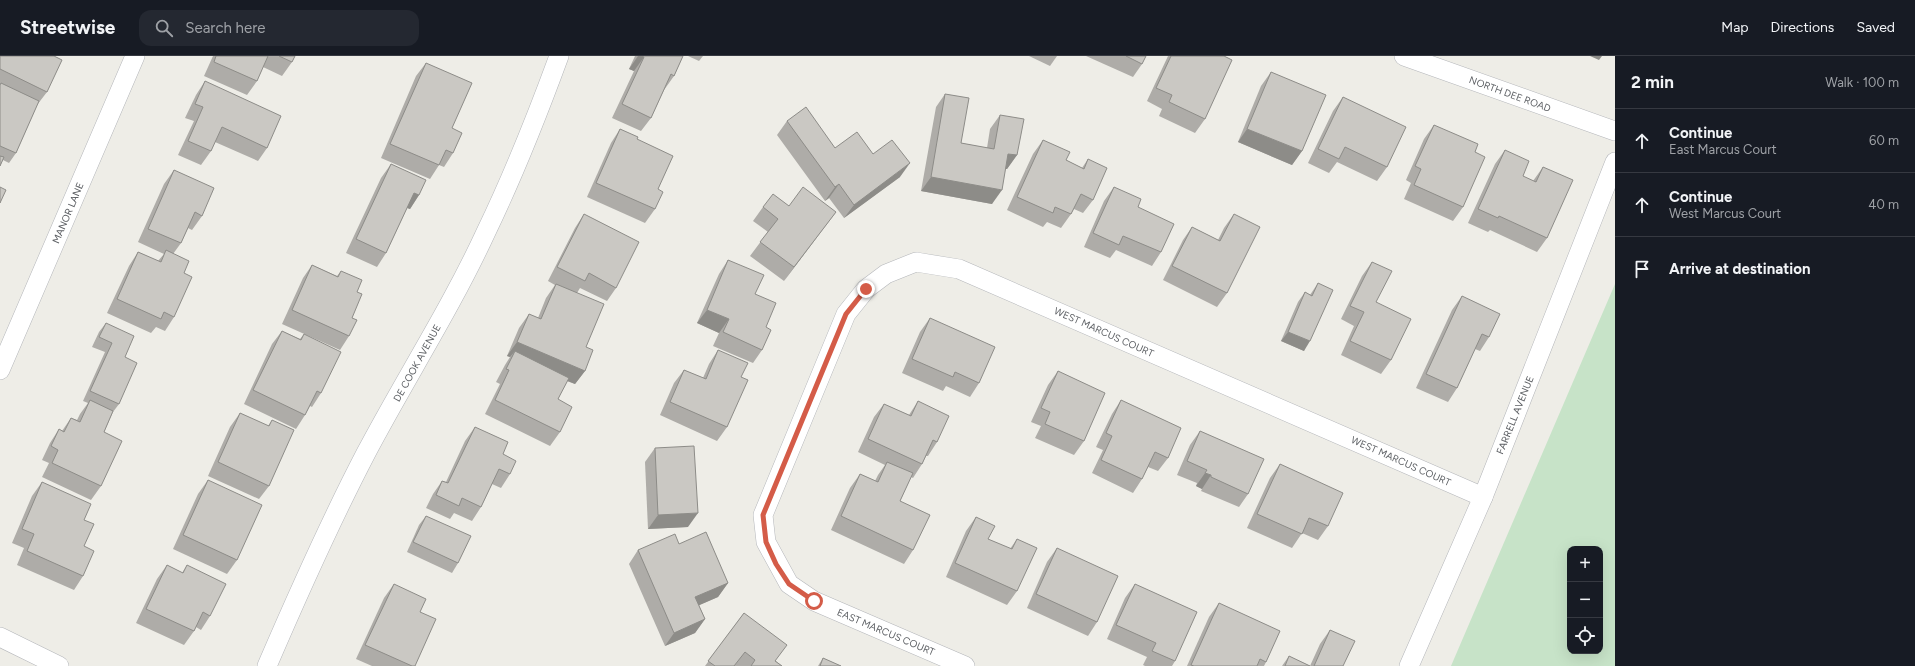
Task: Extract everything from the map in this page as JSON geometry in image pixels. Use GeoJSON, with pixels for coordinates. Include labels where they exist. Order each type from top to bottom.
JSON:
{"type":"FeatureCollection","features":[{"type":"Feature","properties":{"kind":"street","name":"MANOR LANE"},"geometry":{"type":"LineString","coordinates":[[0,370],[135,56]]}},
{"type":"Feature","properties":{"kind":"street","name":"DE COOK AVENUE"},"geometry":{"type":"LineString","coordinates":[[267,666],[301,588],[366,453],[425,350],[486,233],[531,133],[559,56]]}},
{"type":"Feature","properties":{"kind":"street","name":"NORTH DEE ROAD"},"geometry":{"type":"LineString","coordinates":[[1404,56],[1615,131]]}},
{"type":"Feature","properties":{"kind":"street","name":"FARRELL AVENUE"},"geometry":{"type":"LineString","coordinates":[[1409,666],[1482,497],[1615,162]]}},
{"type":"Feature","properties":{"kind":"street","name":"WEST MARCUS COURT"},"geometry":{"type":"LineString","coordinates":[[798,427],[846,314],[866,289],[886,274],[916,262],[959,269],[1482,497]]}},
{"type":"Feature","properties":{"kind":"street","name":"EAST MARCUS COURT"},"geometry":{"type":"LineString","coordinates":[[798,427],[763,515],[766,542],[789,584],[814,601],[965,666]]}},
{"type":"Feature","properties":{"kind":"street"},"geometry":{"type":"LineString","coordinates":[[0,637],[59,666]]}},
{"type":"Feature","properties":{"kind":"green space"},"geometry":{"type":"Polygon","coordinates":[[[1615,284],[1615,666],[1451,666],[1615,284]]]}},
{"type":"Feature","properties":{"kind":"building"},"geometry":{"type":"Polygon","coordinates":[[[0,56],[54,56],[62,60],[47,92],[0,69],[0,56]]]}},
{"type":"Feature","properties":{"kind":"building"},"geometry":{"type":"Polygon","coordinates":[[[216,56],[268,56],[257,81],[214,62],[216,56]]]}},
{"type":"Feature","properties":{"kind":"building"},"geometry":{"type":"Polygon","coordinates":[[[279,56],[295,56],[292,62],[279,56]]]}},
{"type":"Feature","properties":{"kind":"building"},"geometry":{"type":"Polygon","coordinates":[[[641,56],[683,56],[674,76],[671,74],[651,118],[622,104],[644,57],[641,56]]]}},
{"type":"Feature","properties":{"kind":"building"},"geometry":{"type":"Polygon","coordinates":[[[1126,56],[1146,56],[1142,64],[1126,56]]]}},
{"type":"Feature","properties":{"kind":"building"},"geometry":{"type":"Polygon","coordinates":[[[1171,56],[1224,56],[1232,60],[1205,119],[1169,102],[1172,95],[1156,88],[1171,56]]]}},
{"type":"Feature","properties":{"kind":"building"},"geometry":{"type":"Polygon","coordinates":[[[426,63],[472,83],[452,128],[462,133],[453,153],[446,150],[439,165],[390,144],[426,63]]]}},
{"type":"Feature","properties":{"kind":"building"},"geometry":{"type":"Polygon","coordinates":[[[1271,72],[1326,95],[1302,151],[1247,129],[1271,72]]]}},
{"type":"Feature","properties":{"kind":"building"},"geometry":{"type":"Polygon","coordinates":[[[205,81],[281,116],[267,148],[222,127],[211,151],[188,141],[203,107],[195,104],[205,81]]]}},
{"type":"Feature","properties":{"kind":"building"},"geometry":{"type":"Polygon","coordinates":[[[1,83],[39,101],[16,153],[0,146],[1,83]]]}},
{"type":"Feature","properties":{"kind":"building"},"geometry":{"type":"Polygon","coordinates":[[[945,94],[969,98],[961,143],[994,149],[1000,115],[1024,119],[1017,155],[1008,154],[1002,190],[931,177],[945,94]]]}},
{"type":"Feature","properties":{"kind":"building"},"geometry":{"type":"Polygon","coordinates":[[[1343,97],[1406,127],[1387,167],[1345,147],[1339,159],[1318,149],[1343,97]]]}},
{"type":"Feature","properties":{"kind":"building"},"geometry":{"type":"Polygon","coordinates":[[[806,107],[835,148],[857,132],[873,154],[892,140],[910,163],[854,205],[839,184],[835,187],[787,121],[806,107]]]}},
{"type":"Feature","properties":{"kind":"building"},"geometry":{"type":"Polygon","coordinates":[[[1434,125],[1478,144],[1475,152],[1485,157],[1463,207],[1414,185],[1421,169],[1415,166],[1434,125]]]}},
{"type":"Feature","properties":{"kind":"building"},"geometry":{"type":"Polygon","coordinates":[[[620,129],[673,156],[658,189],[663,192],[655,209],[596,183],[620,129]]]}},
{"type":"Feature","properties":{"kind":"building"},"geometry":{"type":"Polygon","coordinates":[[[1043,140],[1070,152],[1066,160],[1084,169],[1088,159],[1107,168],[1093,200],[1081,194],[1071,214],[1055,207],[1053,213],[1017,197],[1043,140]]]}},
{"type":"Feature","properties":{"kind":"building"},"geometry":{"type":"Polygon","coordinates":[[[1505,150],[1529,161],[1523,176],[1536,182],[1543,167],[1573,180],[1547,238],[1499,216],[1498,218],[1478,209],[1505,150]]]}},
{"type":"Feature","properties":{"kind":"building"},"geometry":{"type":"Polygon","coordinates":[[[0,156],[4,157],[0,166],[0,156]]]}},
{"type":"Feature","properties":{"kind":"building"},"geometry":{"type":"Polygon","coordinates":[[[391,164],[426,180],[419,195],[414,193],[386,253],[356,239],[391,164]]]}},
{"type":"Feature","properties":{"kind":"building"},"geometry":{"type":"Polygon","coordinates":[[[174,170],[214,188],[202,216],[195,212],[181,243],[148,229],[174,170]]]}},
{"type":"Feature","properties":{"kind":"building"},"geometry":{"type":"Polygon","coordinates":[[[0,187],[6,190],[0,203],[0,187]]]}},
{"type":"Feature","properties":{"kind":"building"},"geometry":{"type":"Polygon","coordinates":[[[803,187],[836,212],[794,267],[760,242],[778,219],[763,207],[773,194],[789,206],[803,187]]]}},
{"type":"Feature","properties":{"kind":"building"},"geometry":{"type":"Polygon","coordinates":[[[1114,187],[1141,199],[1138,207],[1174,224],[1161,252],[1123,236],[1119,245],[1093,233],[1114,187]]]}},
{"type":"Feature","properties":{"kind":"building"},"geometry":{"type":"Polygon","coordinates":[[[584,214],[639,242],[616,288],[589,273],[585,281],[557,267],[584,214]]]}},
{"type":"Feature","properties":{"kind":"building"},"geometry":{"type":"Polygon","coordinates":[[[1234,214],[1260,227],[1227,293],[1172,266],[1192,227],[1220,241],[1234,214]]]}},
{"type":"Feature","properties":{"kind":"building"},"geometry":{"type":"Polygon","coordinates":[[[166,250],[189,261],[184,273],[192,277],[174,317],[164,312],[161,319],[117,299],[138,252],[161,262],[166,250]]]}},
{"type":"Feature","properties":{"kind":"building"},"geometry":{"type":"Polygon","coordinates":[[[728,260],[764,275],[755,294],[776,303],[766,327],[771,330],[762,350],[723,332],[729,319],[707,310],[728,260]]]}},
{"type":"Feature","properties":{"kind":"building"},"geometry":{"type":"Polygon","coordinates":[[[1372,262],[1392,271],[1376,302],[1411,319],[1391,360],[1350,341],[1364,312],[1350,306],[1372,262]]]}},
{"type":"Feature","properties":{"kind":"building"},"geometry":{"type":"Polygon","coordinates":[[[312,265],[338,277],[341,271],[362,280],[357,292],[362,294],[352,318],[357,320],[349,336],[292,310],[312,265]]]}},
{"type":"Feature","properties":{"kind":"building"},"geometry":{"type":"Polygon","coordinates":[[[1318,283],[1333,290],[1310,341],[1288,332],[1305,292],[1312,296],[1318,283]]]}},
{"type":"Feature","properties":{"kind":"building"},"geometry":{"type":"Polygon","coordinates":[[[556,284],[604,304],[586,347],[593,350],[585,371],[517,342],[529,314],[541,319],[556,284]]]}},
{"type":"Feature","properties":{"kind":"building"},"geometry":{"type":"Polygon","coordinates":[[[1462,296],[1500,314],[1489,337],[1482,334],[1457,388],[1426,374],[1462,296]]]}},
{"type":"Feature","properties":{"kind":"building"},"geometry":{"type":"Polygon","coordinates":[[[930,318],[995,347],[979,383],[955,372],[953,377],[912,359],[930,318]]]}},
{"type":"Feature","properties":{"kind":"building"},"geometry":{"type":"Polygon","coordinates":[[[106,323],[134,336],[125,357],[137,363],[119,404],[90,391],[112,343],[99,337],[106,323]]]}},
{"type":"Feature","properties":{"kind":"building"},"geometry":{"type":"Polygon","coordinates":[[[282,331],[301,340],[304,334],[341,352],[321,393],[317,391],[305,415],[253,390],[282,331]]]}},
{"type":"Feature","properties":{"kind":"building"},"geometry":{"type":"Polygon","coordinates":[[[718,350],[748,363],[741,377],[748,380],[727,427],[670,402],[684,370],[706,379],[718,350]]]}},
{"type":"Feature","properties":{"kind":"building"},"geometry":{"type":"Polygon","coordinates":[[[515,351],[569,378],[558,399],[572,407],[560,432],[495,400],[509,370],[506,369],[515,351]]]}},
{"type":"Feature","properties":{"kind":"building"},"geometry":{"type":"Polygon","coordinates":[[[1058,371],[1105,393],[1084,441],[1045,424],[1050,412],[1041,408],[1058,371]]]}},
{"type":"Feature","properties":{"kind":"building"},"geometry":{"type":"Polygon","coordinates":[[[90,400],[113,411],[104,432],[122,441],[101,486],[52,463],[58,450],[51,446],[59,429],[64,432],[71,418],[80,422],[90,400]]]}},
{"type":"Feature","properties":{"kind":"building"},"geometry":{"type":"Polygon","coordinates":[[[1121,400],[1181,428],[1168,458],[1155,452],[1142,479],[1101,460],[1112,436],[1106,433],[1121,400]]]}},
{"type":"Feature","properties":{"kind":"building"},"geometry":{"type":"Polygon","coordinates":[[[918,401],[949,416],[937,442],[933,440],[922,464],[868,439],[884,404],[911,416],[918,401]]]}},
{"type":"Feature","properties":{"kind":"building"},"geometry":{"type":"Polygon","coordinates":[[[240,413],[269,426],[272,420],[294,430],[269,486],[218,462],[240,413]]]}},
{"type":"Feature","properties":{"kind":"building"},"geometry":{"type":"Polygon","coordinates":[[[475,427],[508,442],[503,454],[516,461],[510,474],[499,469],[481,507],[462,498],[459,506],[436,495],[442,481],[448,483],[475,427]]]}},
{"type":"Feature","properties":{"kind":"building"},"geometry":{"type":"Polygon","coordinates":[[[1200,431],[1264,459],[1248,494],[1211,477],[1211,475],[1205,473],[1207,470],[1187,461],[1200,431]]]}},
{"type":"Feature","properties":{"kind":"building"},"geometry":{"type":"Polygon","coordinates":[[[694,446],[698,513],[658,515],[655,448],[694,446]]]}},
{"type":"Feature","properties":{"kind":"building"},"geometry":{"type":"Polygon","coordinates":[[[887,462],[913,473],[900,501],[930,515],[913,550],[841,516],[860,474],[878,482],[887,462]]]}},
{"type":"Feature","properties":{"kind":"building"},"geometry":{"type":"Polygon","coordinates":[[[1280,464],[1343,493],[1328,526],[1309,518],[1302,534],[1257,514],[1280,464]]]}},
{"type":"Feature","properties":{"kind":"building"},"geometry":{"type":"Polygon","coordinates":[[[208,480],[262,505],[237,560],[183,535],[208,480]]]}},
{"type":"Feature","properties":{"kind":"building"},"geometry":{"type":"Polygon","coordinates":[[[42,482],[91,504],[84,520],[94,524],[84,546],[94,551],[83,576],[27,551],[34,534],[22,529],[42,482]]]}},
{"type":"Feature","properties":{"kind":"building"},"geometry":{"type":"Polygon","coordinates":[[[426,516],[471,536],[458,563],[413,542],[426,516]]]}},
{"type":"Feature","properties":{"kind":"building"},"geometry":{"type":"Polygon","coordinates":[[[976,517],[995,526],[988,539],[1012,549],[1017,539],[1037,548],[1017,591],[955,563],[976,517]]]}},
{"type":"Feature","properties":{"kind":"building"},"geometry":{"type":"Polygon","coordinates":[[[706,532],[728,583],[695,597],[705,619],[674,633],[638,550],[675,534],[679,544],[706,532]]]}},
{"type":"Feature","properties":{"kind":"building"},"geometry":{"type":"Polygon","coordinates":[[[1057,548],[1118,576],[1097,622],[1036,594],[1057,548]]]}},
{"type":"Feature","properties":{"kind":"building"},"geometry":{"type":"Polygon","coordinates":[[[167,565],[183,573],[187,565],[226,584],[210,616],[203,612],[194,631],[146,609],[167,565]]]}},
{"type":"Feature","properties":{"kind":"building"},"geometry":{"type":"Polygon","coordinates":[[[394,584],[426,599],[420,612],[436,619],[415,666],[365,645],[394,584]]]}},
{"type":"Feature","properties":{"kind":"building"},"geometry":{"type":"Polygon","coordinates":[[[1135,584],[1197,612],[1175,661],[1152,651],[1156,643],[1116,625],[1135,584]]]}},
{"type":"Feature","properties":{"kind":"building"},"geometry":{"type":"Polygon","coordinates":[[[1219,603],[1280,631],[1266,662],[1260,659],[1257,666],[1191,665],[1219,603]]]}},
{"type":"Feature","properties":{"kind":"building"},"geometry":{"type":"Polygon","coordinates":[[[744,613],[787,645],[775,661],[782,666],[751,666],[755,660],[745,652],[734,666],[715,666],[708,661],[744,613]]]}},
{"type":"Feature","properties":{"kind":"building"},"geometry":{"type":"Polygon","coordinates":[[[1330,630],[1355,641],[1343,666],[1314,666],[1330,630]]]}},
{"type":"Feature","properties":{"kind":"building"},"geometry":{"type":"Polygon","coordinates":[[[1289,656],[1310,666],[1285,666],[1289,656]]]}},
{"type":"Feature","properties":{"kind":"building"},"geometry":{"type":"Polygon","coordinates":[[[823,658],[841,666],[820,666],[823,658]]]}},
{"type":"Feature","properties":{"kind":"route"},"geometry":{"type":"LineString","coordinates":[[814,601],[789,584],[776,564],[766,542],[763,515],[798,427],[846,314],[866,289]]}}]}
